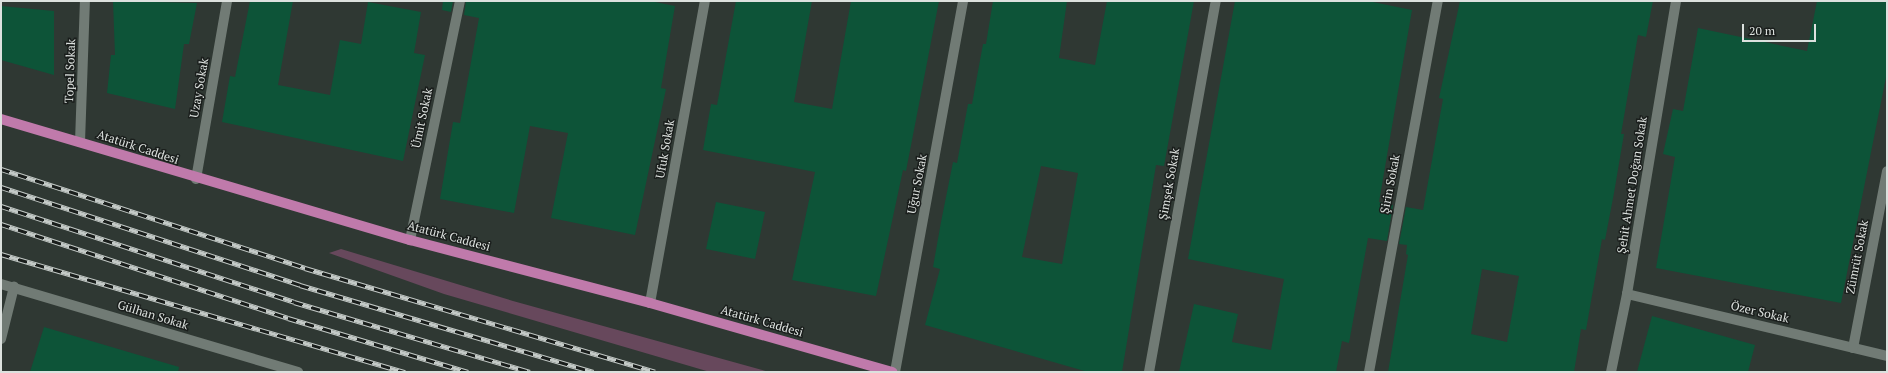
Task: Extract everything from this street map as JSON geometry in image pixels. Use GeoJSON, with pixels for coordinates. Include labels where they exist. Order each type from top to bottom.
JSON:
{"type":"FeatureCollection","features":[{"type":"Feature","properties":{"kind":"main road","name":"Atatürk Caddesi"},"geometry":{"type":"LineString","coordinates":[[1,119],[80,142],[196,179],[410,240],[650,302],[894,372]]}},
{"type":"Feature","properties":{"kind":"street","name":"Topel Sokak"},"geometry":{"type":"LineString","coordinates":[[80,142],[85,1]]}},
{"type":"Feature","properties":{"kind":"street","name":"Uzay Sokak"},"geometry":{"type":"LineString","coordinates":[[196,179],[227,1]]}},
{"type":"Feature","properties":{"kind":"street","name":"Ümit Sokak"},"geometry":{"type":"LineString","coordinates":[[410,240],[460,1]]}},
{"type":"Feature","properties":{"kind":"street","name":"Ufuk Sokak"},"geometry":{"type":"LineString","coordinates":[[650,302],[705,1]]}},
{"type":"Feature","properties":{"kind":"street","name":"Uğur Sokak"},"geometry":{"type":"LineString","coordinates":[[894,372],[963,1]]}},
{"type":"Feature","properties":{"kind":"street","name":"Şimşek Sokak"},"geometry":{"type":"LineString","coordinates":[[1149,372],[1216,1]]}},
{"type":"Feature","properties":{"kind":"street","name":"Şirin Sokak"},"geometry":{"type":"LineString","coordinates":[[1369,372],[1438,1]]}},
{"type":"Feature","properties":{"kind":"street","name":"Şehit Ahmet Doğan Sokak"},"geometry":{"type":"LineString","coordinates":[[1610,372],[1627,294],[1676,1]]}},
{"type":"Feature","properties":{"kind":"street","name":"Zümrüt Sokak"},"geometry":{"type":"LineString","coordinates":[[1853,348],[1887,171]]}},
{"type":"Feature","properties":{"kind":"street","name":"Gülhan Sokak"},"geometry":{"type":"LineString","coordinates":[[1,284],[298,372]]}},
{"type":"Feature","properties":{"kind":"street"},"geometry":{"type":"LineString","coordinates":[[1,339],[14,288]]}},
{"type":"Feature","properties":{"kind":"street","name":"Özer Sokak"},"geometry":{"type":"LineString","coordinates":[[1627,294],[1887,356]]}},
{"type":"Feature","properties":{"kind":"shaded area"},"geometry":{"type":"Polygon","coordinates":[[[341,249],[513,301],[769,372],[710,372],[444,294],[329,253],[341,249]]]}},
{"type":"Feature","properties":{"kind":"building"},"geometry":{"type":"Polygon","coordinates":[[[113,1],[197,3],[189,44],[184,44],[175,109],[107,93],[111,55],[115,55],[113,1]]]}},
{"type":"Feature","properties":{"kind":"building"},"geometry":{"type":"Polygon","coordinates":[[[250,1],[293,1],[278,85],[330,95],[340,40],[361,44],[368,2],[421,12],[414,53],[425,55],[403,161],[222,122],[230,76],[235,77],[250,1]]]}},
{"type":"Feature","properties":{"kind":"building"},"geometry":{"type":"Polygon","coordinates":[[[443,1],[453,1],[451,12],[442,10],[443,1]]]}},
{"type":"Feature","properties":{"kind":"building"},"geometry":{"type":"Polygon","coordinates":[[[466,1],[650,1],[675,6],[661,88],[666,89],[635,235],[551,218],[568,133],[530,126],[514,213],[440,199],[453,122],[460,123],[479,18],[464,15],[466,1]]]}},
{"type":"Feature","properties":{"kind":"building"},"geometry":{"type":"Polygon","coordinates":[[[736,1],[812,1],[794,102],[832,109],[851,1],[939,1],[906,171],[903,170],[876,296],[792,280],[815,172],[703,150],[711,104],[717,105],[736,1]]]}},
{"type":"Feature","properties":{"kind":"building"},"geometry":{"type":"Polygon","coordinates":[[[993,1],[1067,1],[1059,58],[1095,65],[1107,1],[1194,1],[1164,166],[1156,165],[1122,372],[1088,372],[925,325],[940,269],[933,267],[953,162],[957,163],[968,104],[972,104],[983,44],[986,44],[993,1]],[[1041,166],[1022,257],[1062,264],[1078,173],[1041,166]]]}},
{"type":"Feature","properties":{"kind":"building"},"geometry":{"type":"Polygon","coordinates":[[[1235,1],[1368,1],[1412,10],[1379,202],[1393,205],[1387,241],[1368,238],[1349,343],[1342,341],[1336,372],[1179,372],[1194,304],[1238,314],[1232,342],[1271,350],[1284,279],[1188,259],[1235,1]]]}},
{"type":"Feature","properties":{"kind":"building"},"geometry":{"type":"Polygon","coordinates":[[[1460,1],[1653,1],[1646,37],[1638,35],[1621,134],[1624,134],[1614,193],[1605,240],[1602,239],[1586,330],[1581,329],[1574,372],[1388,372],[1408,255],[1406,254],[1407,245],[1399,244],[1406,207],[1423,210],[1443,99],[1439,98],[1460,1]],[[1482,269],[1471,334],[1507,342],[1519,276],[1482,269]]]}},
{"type":"Feature","properties":{"kind":"building"},"geometry":{"type":"Polygon","coordinates":[[[1817,1],[1887,1],[1887,72],[1841,303],[1656,268],[1675,157],[1663,154],[1673,109],[1683,111],[1698,28],[1807,51],[1817,1]]]}},
{"type":"Feature","properties":{"kind":"building"},"geometry":{"type":"Polygon","coordinates":[[[1,6],[54,11],[54,75],[1,60],[1,6]]]}},
{"type":"Feature","properties":{"kind":"building"},"geometry":{"type":"Polygon","coordinates":[[[716,202],[765,212],[755,259],[706,249],[716,202]]]}},
{"type":"Feature","properties":{"kind":"building"},"geometry":{"type":"Polygon","coordinates":[[[1652,316],[1755,345],[1748,372],[1637,372],[1652,316]]]}},
{"type":"Feature","properties":{"kind":"building"},"geometry":{"type":"Polygon","coordinates":[[[44,327],[179,367],[178,372],[30,372],[44,327]]]}},
{"type":"Feature","properties":{"kind":"railway"},"geometry":{"type":"LineString","coordinates":[[1,169],[305,268],[655,372]]}},
{"type":"Feature","properties":{"kind":"railway"},"geometry":{"type":"LineString","coordinates":[[1,187],[300,285],[593,372]]}},
{"type":"Feature","properties":{"kind":"railway"},"geometry":{"type":"LineString","coordinates":[[1,206],[294,302],[530,372]]}},
{"type":"Feature","properties":{"kind":"railway"},"geometry":{"type":"LineString","coordinates":[[1,224],[288,318],[468,372]]}},
{"type":"Feature","properties":{"kind":"railway"},"geometry":{"type":"LineString","coordinates":[[1,254],[405,372]]}}]}
